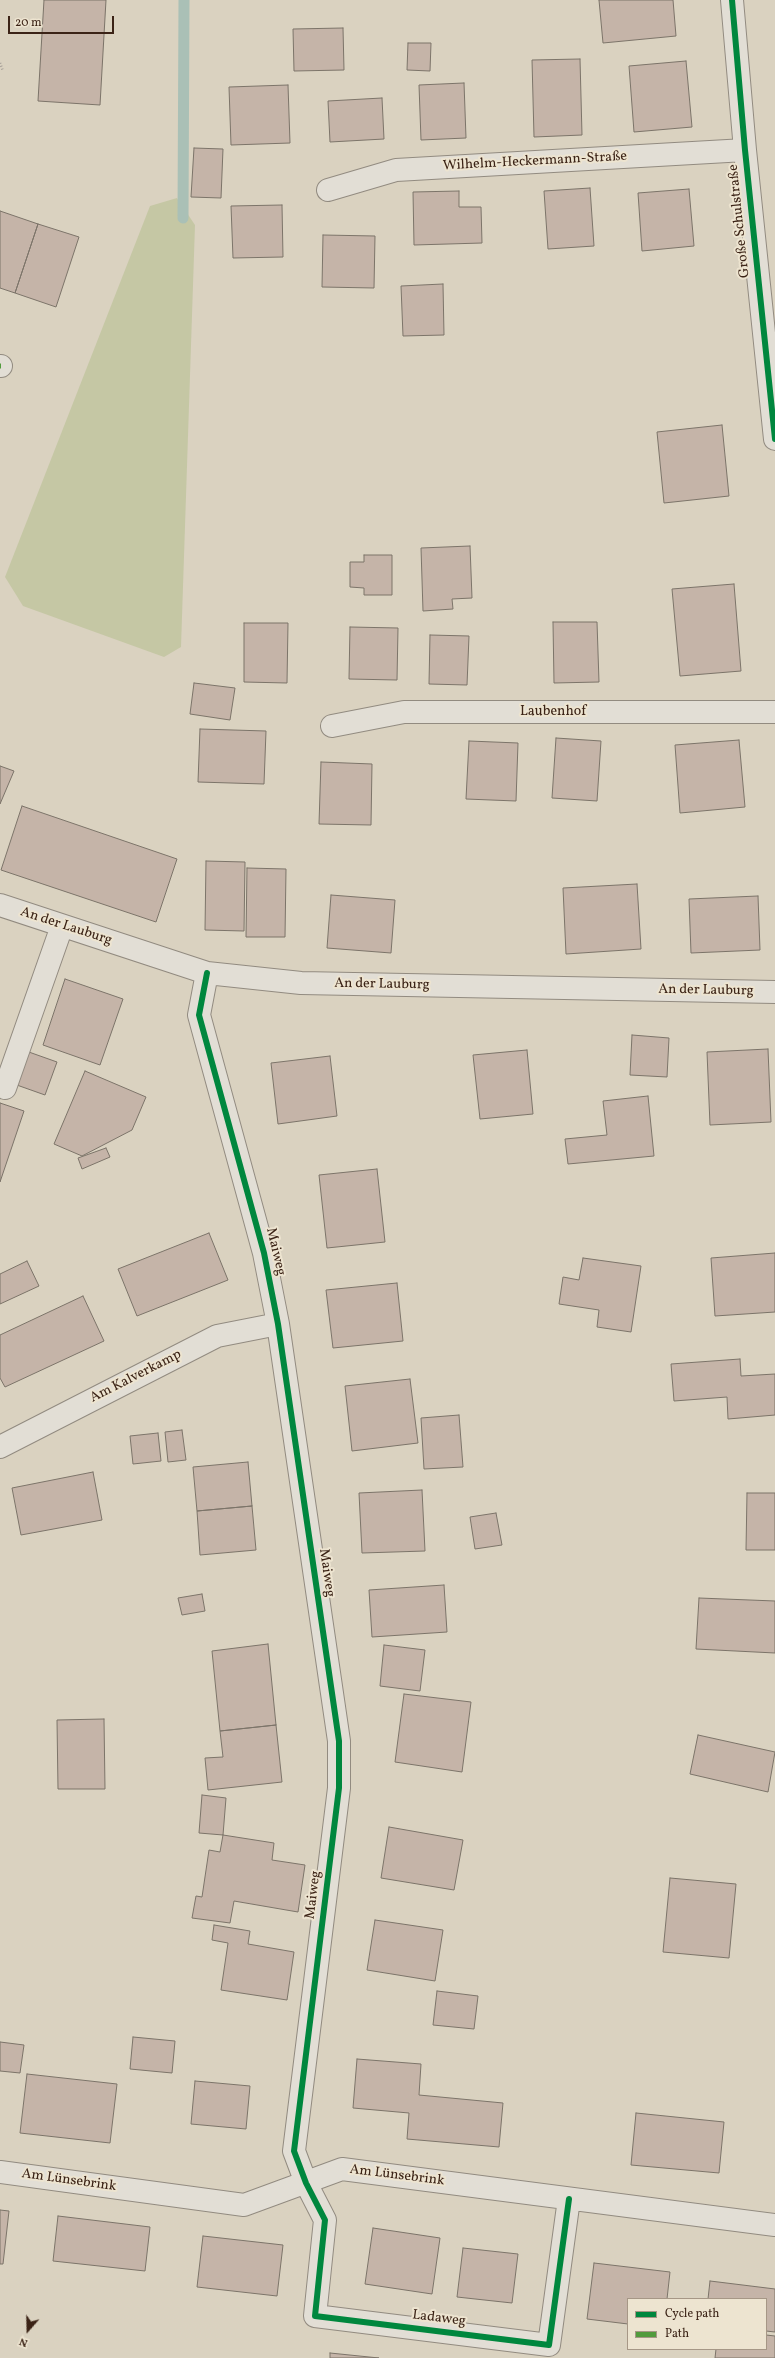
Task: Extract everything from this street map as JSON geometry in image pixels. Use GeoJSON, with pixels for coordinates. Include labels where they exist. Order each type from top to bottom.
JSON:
{"type":"FeatureCollection","features":[{"type":"Feature","properties":{"kind":"street","name":"Große Schulstraße"},"geometry":{"type":"LineString","coordinates":[[732,0],[745,150],[775,439]]}},
{"type":"Feature","properties":{"kind":"street","name":"Wilhelm-Heckermann-Straße"},"geometry":{"type":"LineString","coordinates":[[328,190],[396,170],[745,150]]}},
{"type":"Feature","properties":{"kind":"street","name":"Laubenhof"},"geometry":{"type":"LineString","coordinates":[[332,726],[404,712],[775,712]]}},
{"type":"Feature","properties":{"kind":"street","name":"An der Lauburg"},"geometry":{"type":"LineString","coordinates":[[0,905],[207,973],[301,983],[775,992]]}},
{"type":"Feature","properties":{"kind":"street"},"geometry":{"type":"LineString","coordinates":[[5,1088],[62,926]]}},
{"type":"Feature","properties":{"kind":"street","name":"Maiweg"},"geometry":{"type":"LineString","coordinates":[[207,973],[199,1015],[264,1253],[278,1324],[339,1741],[339,1788],[294,2151],[306,2183]]}},
{"type":"Feature","properties":{"kind":"street","name":"Am Kalverkamp"},"geometry":{"type":"LineString","coordinates":[[0,1447],[217,1336],[278,1324]]}},
{"type":"Feature","properties":{"kind":"street","name":"Am Lünsebrink"},"geometry":{"type":"LineString","coordinates":[[0,2172],[244,2205],[342,2169],[775,2225]]}},
{"type":"Feature","properties":{"kind":"street","name":"Ladaweg"},"geometry":{"type":"LineString","coordinates":[[306,2183],[324,2220],[315,2316],[549,2345],[569,2199]]}},
{"type":"Feature","properties":{"kind":"path"},"geometry":{"type":"LineString","coordinates":[[0,63],[2,71]]}},
{"type":"Feature","properties":{"kind":"green space"},"geometry":{"type":"Polygon","coordinates":[[[177,198],[195,225],[181,647],[164,657],[23,606],[5,577],[150,206],[177,198]]]}},
{"type":"Feature","properties":{"kind":"building"},"geometry":{"type":"Polygon","coordinates":[[[44,0],[106,0],[100,105],[38,101],[44,0]]]}},
{"type":"Feature","properties":{"kind":"building"},"geometry":{"type":"Polygon","coordinates":[[[599,0],[673,0],[676,36],[603,43],[599,0]]]}},
{"type":"Feature","properties":{"kind":"building"},"geometry":{"type":"Polygon","coordinates":[[[343,28],[344,70],[294,71],[293,29],[343,28]]]}},
{"type":"Feature","properties":{"kind":"building"},"geometry":{"type":"Polygon","coordinates":[[[408,43],[431,43],[430,71],[407,70],[408,43]]]}},
{"type":"Feature","properties":{"kind":"building"},"geometry":{"type":"Polygon","coordinates":[[[580,59],[582,135],[534,137],[532,60],[580,59]]]}},
{"type":"Feature","properties":{"kind":"building"},"geometry":{"type":"Polygon","coordinates":[[[686,61],[692,127],[634,132],[629,66],[686,61]]]}},
{"type":"Feature","properties":{"kind":"building"},"geometry":{"type":"Polygon","coordinates":[[[464,83],[466,138],[421,140],[419,85],[464,83]]]}},
{"type":"Feature","properties":{"kind":"building"},"geometry":{"type":"Polygon","coordinates":[[[288,85],[290,143],[231,145],[229,87],[288,85]]]}},
{"type":"Feature","properties":{"kind":"building"},"geometry":{"type":"Polygon","coordinates":[[[382,98],[384,139],[330,142],[328,101],[382,98]]]}},
{"type":"Feature","properties":{"kind":"building"},"geometry":{"type":"Polygon","coordinates":[[[194,148],[223,149],[221,198],[191,197],[194,148]]]}},
{"type":"Feature","properties":{"kind":"building"},"geometry":{"type":"Polygon","coordinates":[[[590,188],[594,246],[548,249],[544,191],[590,188]]]}},
{"type":"Feature","properties":{"kind":"building"},"geometry":{"type":"Polygon","coordinates":[[[689,189],[694,246],[642,251],[638,193],[689,189]]]}},
{"type":"Feature","properties":{"kind":"building"},"geometry":{"type":"Polygon","coordinates":[[[459,191],[459,207],[481,207],[482,243],[414,245],[413,192],[459,191]]]}},
{"type":"Feature","properties":{"kind":"building"},"geometry":{"type":"Polygon","coordinates":[[[282,205],[283,257],[233,258],[231,206],[282,205]]]}},
{"type":"Feature","properties":{"kind":"building"},"geometry":{"type":"Polygon","coordinates":[[[0,211],[38,224],[15,293],[0,288],[0,211]]]}},
{"type":"Feature","properties":{"kind":"building"},"geometry":{"type":"Polygon","coordinates":[[[38,224],[79,237],[56,307],[15,293],[38,224]]]}},
{"type":"Feature","properties":{"kind":"building"},"geometry":{"type":"Polygon","coordinates":[[[323,235],[375,236],[374,288],[322,287],[323,235]]]}},
{"type":"Feature","properties":{"kind":"building"},"geometry":{"type":"Polygon","coordinates":[[[443,284],[444,335],[403,336],[401,286],[443,284]]]}},
{"type":"Feature","properties":{"kind":"building"},"geometry":{"type":"Polygon","coordinates":[[[722,425],[729,496],[664,503],[657,432],[722,425]]]}},
{"type":"Feature","properties":{"kind":"building"},"geometry":{"type":"Polygon","coordinates":[[[470,546],[472,598],[452,599],[453,609],[423,611],[421,548],[470,546]]]}},
{"type":"Feature","properties":{"kind":"building"},"geometry":{"type":"Polygon","coordinates":[[[364,555],[392,555],[392,595],[364,595],[364,588],[350,587],[350,562],[364,562],[364,555]]]}},
{"type":"Feature","properties":{"kind":"building"},"geometry":{"type":"Polygon","coordinates":[[[734,584],[741,671],[680,676],[672,589],[734,584]]]}},
{"type":"Feature","properties":{"kind":"building"},"geometry":{"type":"Polygon","coordinates":[[[553,622],[597,622],[599,682],[554,683],[553,622]]]}},
{"type":"Feature","properties":{"kind":"building"},"geometry":{"type":"Polygon","coordinates":[[[244,623],[288,623],[287,683],[244,682],[244,623]]]}},
{"type":"Feature","properties":{"kind":"building"},"geometry":{"type":"Polygon","coordinates":[[[350,627],[398,628],[397,680],[349,679],[350,627]]]}},
{"type":"Feature","properties":{"kind":"building"},"geometry":{"type":"Polygon","coordinates":[[[430,635],[469,636],[467,685],[429,684],[430,635]]]}},
{"type":"Feature","properties":{"kind":"building"},"geometry":{"type":"Polygon","coordinates":[[[194,683],[235,688],[230,720],[190,714],[194,683]]]}},
{"type":"Feature","properties":{"kind":"building"},"geometry":{"type":"Polygon","coordinates":[[[200,729],[266,731],[264,784],[198,782],[200,729]]]}},
{"type":"Feature","properties":{"kind":"building"},"geometry":{"type":"Polygon","coordinates":[[[556,738],[601,741],[597,801],[552,798],[556,738]]]}},
{"type":"Feature","properties":{"kind":"building"},"geometry":{"type":"Polygon","coordinates":[[[739,740],[745,807],[680,813],[675,745],[739,740]]]}},
{"type":"Feature","properties":{"kind":"building"},"geometry":{"type":"Polygon","coordinates":[[[469,741],[518,743],[516,801],[466,799],[469,741]]]}},
{"type":"Feature","properties":{"kind":"building"},"geometry":{"type":"Polygon","coordinates":[[[321,762],[372,764],[371,825],[319,824],[321,762]]]}},
{"type":"Feature","properties":{"kind":"building"},"geometry":{"type":"Polygon","coordinates":[[[0,766],[14,771],[0,804],[0,766]]]}},
{"type":"Feature","properties":{"kind":"building"},"geometry":{"type":"Polygon","coordinates":[[[22,806],[177,859],[156,922],[1,870],[22,806]]]}},
{"type":"Feature","properties":{"kind":"building"},"geometry":{"type":"Polygon","coordinates":[[[206,861],[245,862],[244,931],[205,930],[206,861]]]}},
{"type":"Feature","properties":{"kind":"building"},"geometry":{"type":"Polygon","coordinates":[[[247,868],[286,869],[285,937],[246,937],[247,868]]]}},
{"type":"Feature","properties":{"kind":"building"},"geometry":{"type":"Polygon","coordinates":[[[637,884],[641,949],[566,954],[563,888],[637,884]]]}},
{"type":"Feature","properties":{"kind":"building"},"geometry":{"type":"Polygon","coordinates":[[[331,895],[395,900],[391,953],[327,948],[331,895]]]}},
{"type":"Feature","properties":{"kind":"building"},"geometry":{"type":"Polygon","coordinates":[[[758,896],[760,950],[691,953],[689,899],[758,896]]]}},
{"type":"Feature","properties":{"kind":"building"},"geometry":{"type":"Polygon","coordinates":[[[65,979],[123,999],[100,1065],[43,1045],[65,979]]]}},
{"type":"Feature","properties":{"kind":"building"},"geometry":{"type":"Polygon","coordinates":[[[632,1035],[669,1038],[667,1077],[630,1075],[632,1035]]]}},
{"type":"Feature","properties":{"kind":"building"},"geometry":{"type":"Polygon","coordinates":[[[768,1049],[771,1122],[710,1125],[707,1052],[768,1049]]]}},
{"type":"Feature","properties":{"kind":"building"},"geometry":{"type":"Polygon","coordinates":[[[527,1050],[533,1114],[480,1119],[473,1055],[527,1050]]]}},
{"type":"Feature","properties":{"kind":"building"},"geometry":{"type":"Polygon","coordinates":[[[26,1051],[57,1062],[45,1095],[14,1084],[26,1051]]]}},
{"type":"Feature","properties":{"kind":"building"},"geometry":{"type":"Polygon","coordinates":[[[330,1056],[337,1116],[278,1124],[271,1063],[330,1056]]]}},
{"type":"Feature","properties":{"kind":"building"},"geometry":{"type":"Polygon","coordinates":[[[85,1071],[146,1097],[132,1130],[82,1156],[54,1144],[85,1071]]]}},
{"type":"Feature","properties":{"kind":"building"},"geometry":{"type":"Polygon","coordinates":[[[648,1096],[654,1156],[568,1164],[565,1139],[607,1135],[603,1101],[648,1096]]]}},
{"type":"Feature","properties":{"kind":"building"},"geometry":{"type":"Polygon","coordinates":[[[0,1103],[24,1111],[0,1182],[0,1103]]]}},
{"type":"Feature","properties":{"kind":"building"},"geometry":{"type":"Polygon","coordinates":[[[106,1148],[110,1157],[82,1169],[78,1158],[106,1148]]]}},
{"type":"Feature","properties":{"kind":"building"},"geometry":{"type":"Polygon","coordinates":[[[377,1169],[385,1242],[327,1248],[319,1175],[377,1169]]]}},
{"type":"Feature","properties":{"kind":"building"},"geometry":{"type":"Polygon","coordinates":[[[209,1233],[228,1280],[137,1316],[118,1269],[209,1233]]]}},
{"type":"Feature","properties":{"kind":"building"},"geometry":{"type":"Polygon","coordinates":[[[775,1253],[775,1312],[715,1316],[711,1258],[775,1253]]]}},
{"type":"Feature","properties":{"kind":"building"},"geometry":{"type":"Polygon","coordinates":[[[583,1258],[641,1266],[631,1332],[597,1327],[599,1310],[559,1304],[563,1277],[579,1280],[583,1258]]]}},
{"type":"Feature","properties":{"kind":"building"},"geometry":{"type":"Polygon","coordinates":[[[27,1261],[39,1286],[0,1304],[0,1274],[27,1261]]]}},
{"type":"Feature","properties":{"kind":"building"},"geometry":{"type":"Polygon","coordinates":[[[397,1283],[403,1341],[333,1348],[326,1290],[397,1283]]]}},
{"type":"Feature","properties":{"kind":"building"},"geometry":{"type":"Polygon","coordinates":[[[83,1296],[104,1341],[5,1387],[0,1378],[0,1335],[83,1296]]]}},
{"type":"Feature","properties":{"kind":"building"},"geometry":{"type":"Polygon","coordinates":[[[740,1359],[741,1376],[775,1374],[775,1415],[728,1419],[727,1397],[674,1401],[671,1364],[740,1359]]]}},
{"type":"Feature","properties":{"kind":"building"},"geometry":{"type":"Polygon","coordinates":[[[410,1379],[418,1443],[352,1451],[345,1386],[410,1379]]]}},
{"type":"Feature","properties":{"kind":"building"},"geometry":{"type":"Polygon","coordinates":[[[459,1415],[463,1467],[424,1469],[421,1418],[459,1415]]]}},
{"type":"Feature","properties":{"kind":"building"},"geometry":{"type":"Polygon","coordinates":[[[182,1430],[186,1460],[168,1462],[165,1432],[182,1430]]]}},
{"type":"Feature","properties":{"kind":"building"},"geometry":{"type":"Polygon","coordinates":[[[158,1433],[161,1461],[133,1464],[130,1436],[158,1433]]]}},
{"type":"Feature","properties":{"kind":"building"},"geometry":{"type":"Polygon","coordinates":[[[248,1462],[252,1506],[197,1511],[193,1467],[248,1462]]]}},
{"type":"Feature","properties":{"kind":"building"},"geometry":{"type":"Polygon","coordinates":[[[93,1472],[102,1520],[21,1535],[12,1488],[93,1472]]]}},
{"type":"Feature","properties":{"kind":"building"},"geometry":{"type":"Polygon","coordinates":[[[422,1490],[425,1551],[362,1553],[359,1493],[422,1490]]]}},
{"type":"Feature","properties":{"kind":"building"},"geometry":{"type":"Polygon","coordinates":[[[747,1493],[775,1493],[775,1550],[746,1550],[747,1493]]]}},
{"type":"Feature","properties":{"kind":"building"},"geometry":{"type":"Polygon","coordinates":[[[252,1506],[256,1550],[200,1555],[197,1511],[252,1506]]]}},
{"type":"Feature","properties":{"kind":"building"},"geometry":{"type":"Polygon","coordinates":[[[496,1513],[502,1545],[475,1549],[470,1517],[496,1513]]]}},
{"type":"Feature","properties":{"kind":"building"},"geometry":{"type":"Polygon","coordinates":[[[444,1585],[447,1632],[372,1637],[369,1590],[444,1585]]]}},
{"type":"Feature","properties":{"kind":"building"},"geometry":{"type":"Polygon","coordinates":[[[202,1594],[205,1611],[182,1615],[178,1598],[202,1594]]]}},
{"type":"Feature","properties":{"kind":"building"},"geometry":{"type":"Polygon","coordinates":[[[699,1598],[775,1601],[775,1653],[696,1649],[699,1598]]]}},
{"type":"Feature","properties":{"kind":"building"},"geometry":{"type":"Polygon","coordinates":[[[268,1644],[276,1725],[220,1731],[212,1651],[268,1644]]]}},
{"type":"Feature","properties":{"kind":"building"},"geometry":{"type":"Polygon","coordinates":[[[384,1645],[425,1650],[420,1691],[380,1686],[384,1645]]]}},
{"type":"Feature","properties":{"kind":"building"},"geometry":{"type":"Polygon","coordinates":[[[404,1694],[471,1702],[462,1772],[395,1762],[404,1694]]]}},
{"type":"Feature","properties":{"kind":"building"},"geometry":{"type":"Polygon","coordinates":[[[104,1719],[105,1789],[58,1789],[57,1720],[104,1719]]]}},
{"type":"Feature","properties":{"kind":"building"},"geometry":{"type":"Polygon","coordinates":[[[276,1725],[282,1782],[208,1790],[205,1758],[223,1757],[220,1731],[276,1725]]]}},
{"type":"Feature","properties":{"kind":"building"},"geometry":{"type":"Polygon","coordinates":[[[698,1735],[775,1752],[768,1792],[690,1774],[698,1735]]]}},
{"type":"Feature","properties":{"kind":"building"},"geometry":{"type":"Polygon","coordinates":[[[202,1795],[226,1798],[223,1835],[199,1833],[202,1795]]]}},
{"type":"Feature","properties":{"kind":"building"},"geometry":{"type":"Polygon","coordinates":[[[389,1827],[463,1840],[454,1890],[381,1878],[389,1827]]]}},
{"type":"Feature","properties":{"kind":"building"},"geometry":{"type":"Polygon","coordinates":[[[223,1835],[274,1843],[272,1860],[305,1865],[298,1912],[234,1901],[230,1923],[192,1918],[196,1896],[202,1897],[209,1850],[220,1852],[223,1835]]]}},
{"type":"Feature","properties":{"kind":"building"},"geometry":{"type":"Polygon","coordinates":[[[670,1878],[736,1884],[729,1958],[663,1952],[670,1878]]]}},
{"type":"Feature","properties":{"kind":"building"},"geometry":{"type":"Polygon","coordinates":[[[375,1920],[443,1930],[435,1981],[367,1970],[375,1920]]]}},
{"type":"Feature","properties":{"kind":"building"},"geometry":{"type":"Polygon","coordinates":[[[214,1925],[250,1931],[248,1944],[294,1952],[287,2000],[221,1990],[228,1943],[212,1940],[214,1925]]]}},
{"type":"Feature","properties":{"kind":"building"},"geometry":{"type":"Polygon","coordinates":[[[437,1991],[478,1996],[474,2029],[433,2025],[437,1991]]]}},
{"type":"Feature","properties":{"kind":"building"},"geometry":{"type":"Polygon","coordinates":[[[133,2037],[175,2041],[172,2073],[130,2069],[133,2037]]]}},
{"type":"Feature","properties":{"kind":"building"},"geometry":{"type":"Polygon","coordinates":[[[0,2042],[24,2045],[20,2073],[0,2071],[0,2042]]]}},
{"type":"Feature","properties":{"kind":"building"},"geometry":{"type":"Polygon","coordinates":[[[357,2059],[421,2064],[419,2095],[503,2103],[499,2147],[407,2139],[409,2113],[353,2108],[357,2059]]]}},
{"type":"Feature","properties":{"kind":"building"},"geometry":{"type":"Polygon","coordinates":[[[27,2074],[117,2084],[110,2143],[20,2133],[27,2074]]]}},
{"type":"Feature","properties":{"kind":"building"},"geometry":{"type":"Polygon","coordinates":[[[195,2081],[250,2086],[246,2129],[191,2124],[195,2081]]]}},
{"type":"Feature","properties":{"kind":"building"},"geometry":{"type":"Polygon","coordinates":[[[636,2113],[724,2122],[719,2173],[631,2165],[636,2113]]]}},
{"type":"Feature","properties":{"kind":"building"},"geometry":{"type":"Polygon","coordinates":[[[0,2210],[9,2211],[3,2264],[0,2264],[0,2210]]]}},
{"type":"Feature","properties":{"kind":"building"},"geometry":{"type":"Polygon","coordinates":[[[58,2216],[150,2227],[145,2271],[53,2261],[58,2216]]]}},
{"type":"Feature","properties":{"kind":"building"},"geometry":{"type":"Polygon","coordinates":[[[373,2228],[440,2238],[432,2294],[365,2284],[373,2228]]]}},
{"type":"Feature","properties":{"kind":"building"},"geometry":{"type":"Polygon","coordinates":[[[203,2236],[283,2245],[277,2296],[197,2287],[203,2236]]]}},
{"type":"Feature","properties":{"kind":"building"},"geometry":{"type":"Polygon","coordinates":[[[463,2248],[518,2254],[512,2303],[457,2297],[463,2248]]]}},
{"type":"Feature","properties":{"kind":"building"},"geometry":{"type":"Polygon","coordinates":[[[594,2263],[670,2272],[667,2298],[627,2298],[627,2324],[587,2319],[594,2263]]]}},
{"type":"Feature","properties":{"kind":"building"},"geometry":{"type":"Polygon","coordinates":[[[710,2281],[775,2289],[775,2332],[767,2331],[767,2298],[708,2298],[710,2281]]]}},
{"type":"Feature","properties":{"kind":"building"},"geometry":{"type":"Polygon","coordinates":[[[767,2335],[775,2336],[775,2358],[715,2358],[716,2350],[767,2350],[767,2335]]]}},
{"type":"Feature","properties":{"kind":"building"},"geometry":{"type":"Polygon","coordinates":[[[330,2353],[379,2358],[330,2358],[330,2353]]]}},
{"type":"Feature","properties":{"kind":"waterway"},"geometry":{"type":"LineString","coordinates":[[183,218],[184,0]]}},
{"type":"Feature","properties":{"kind":"cycle path"},"geometry":{"type":"LineString","coordinates":[[732,0],[745,150],[775,439]]}},
{"type":"Feature","properties":{"kind":"cycle path"},"geometry":{"type":"LineString","coordinates":[[207,973],[199,1015],[264,1253],[278,1324],[339,1741],[339,1788],[294,2151],[306,2183],[325,2220],[315,2316],[549,2345],[569,2199]]}}]}
